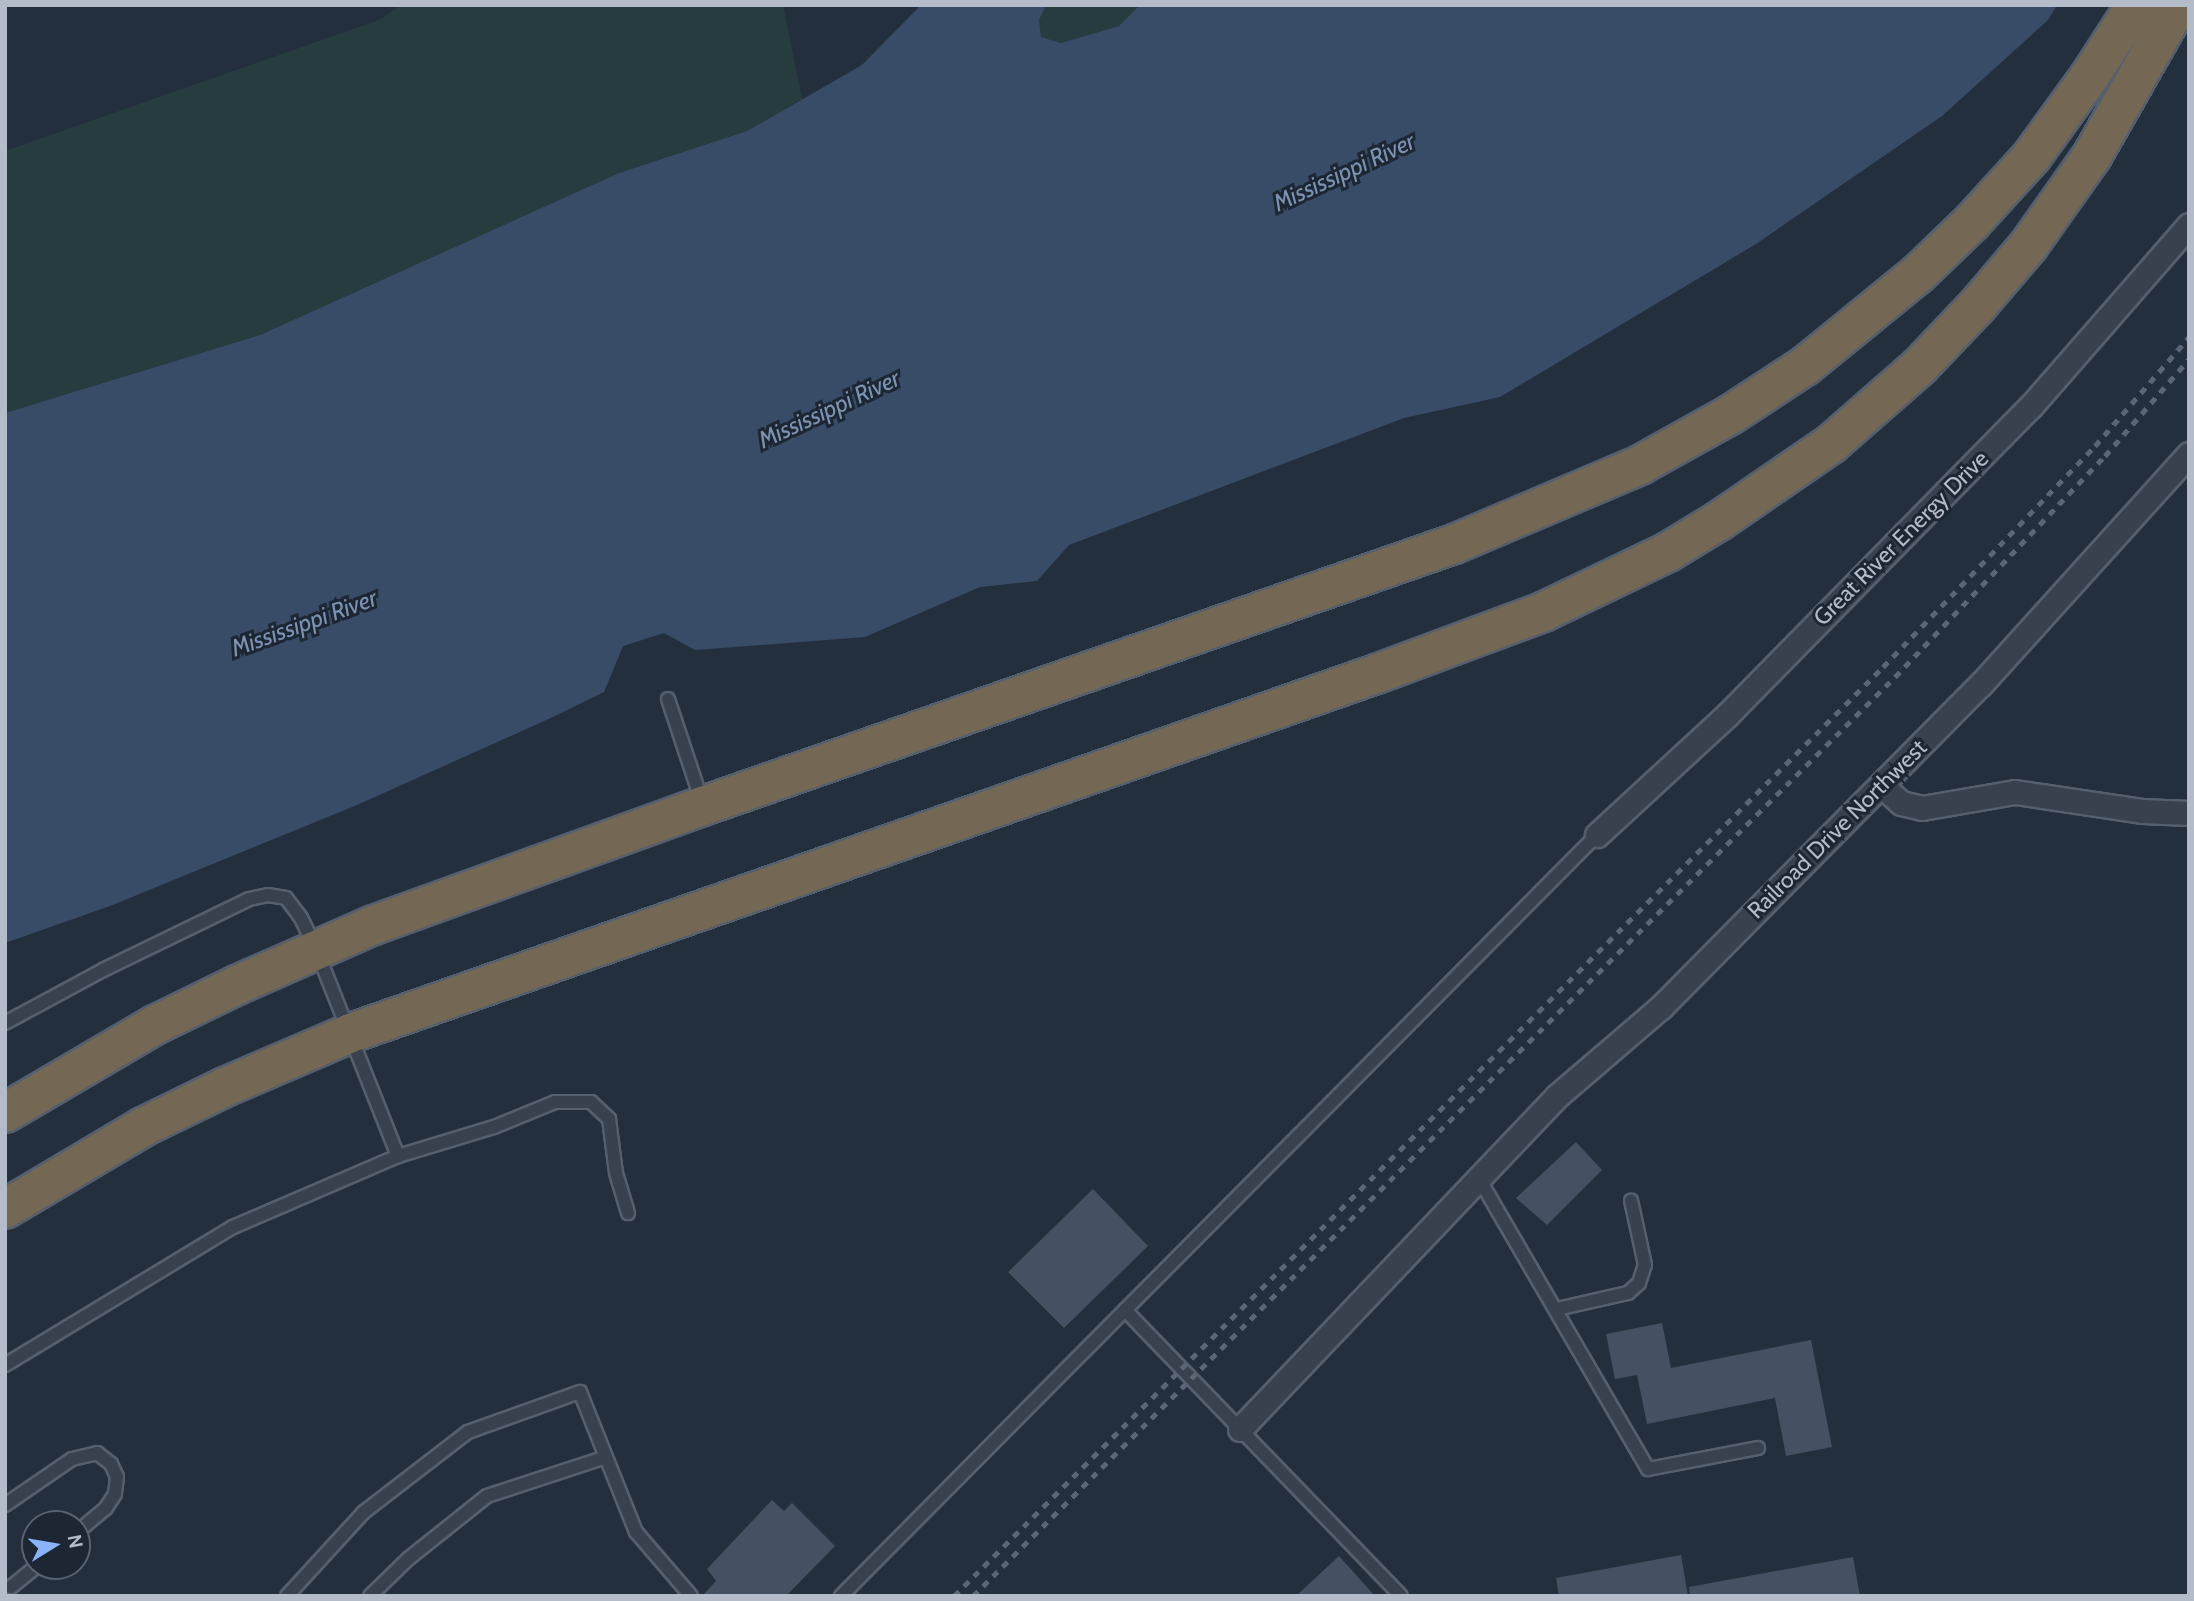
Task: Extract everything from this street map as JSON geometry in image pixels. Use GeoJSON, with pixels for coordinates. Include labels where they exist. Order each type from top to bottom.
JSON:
{"type":"FeatureCollection","features":[{"type":"Feature","properties":{"kind":"highway"},"geometry":{"type":"LineString","coordinates":[[5,1114],[145,1030],[316,950],[462,893],[703,806],[1454,544],[1590,488],[1682,442],[1805,366],[1927,266],[1972,222],[2032,156],[2090,76],[2136,5]]}},
{"type":"Feature","properties":{"kind":"highway"},"geometry":{"type":"LineString","coordinates":[[5,1209],[144,1127],[225,1087],[351,1033],[1405,664],[1543,612],[1668,552],[1719,521],[1831,444],[1920,366],[1978,305],[2029,245],[2092,156],[2178,5]]}},
{"type":"Feature","properties":{"kind":"street","name":"Great River Energy Drive"},"geometry":{"type":"LineString","coordinates":[[1597,835],[1728,715],[2031,406],[2189,225]]}},
{"type":"Feature","properties":{"kind":"street","name":"Railroad Drive Northwest"},"geometry":{"type":"LineString","coordinates":[[1240,1429],[1473,1182],[1566,1088],[1661,1007],[1981,684],[2189,453]]}},
{"type":"Feature","properties":{"kind":"street"},"geometry":{"type":"LineString","coordinates":[[1881,785],[1901,803],[1922,808],[2015,792],[2142,811],[2189,813]]}},
{"type":"Feature","properties":{"kind":"lane"},"geometry":{"type":"LineString","coordinates":[[668,699],[703,806]]}},
{"type":"Feature","properties":{"kind":"lane"},"geometry":{"type":"LineString","coordinates":[[841,1596],[1597,835]]}},
{"type":"Feature","properties":{"kind":"lane"},"geometry":{"type":"LineString","coordinates":[[5,1023],[103,970],[249,899],[268,895],[286,898],[301,918],[316,950],[398,1156]]}},
{"type":"Feature","properties":{"kind":"lane"},"geometry":{"type":"LineString","coordinates":[[5,1365],[233,1227],[398,1156],[494,1127],[555,1102],[591,1102],[609,1119],[616,1174],[628,1213]]}},
{"type":"Feature","properties":{"kind":"lane"},"geometry":{"type":"LineString","coordinates":[[1473,1182],[1556,1309],[1648,1469],[1758,1448]]}},
{"type":"Feature","properties":{"kind":"lane"},"geometry":{"type":"LineString","coordinates":[[1556,1309],[1628,1293],[1639,1283],[1645,1265],[1631,1200]]}},
{"type":"Feature","properties":{"kind":"lane"},"geometry":{"type":"LineString","coordinates":[[1125,1310],[1401,1596]]}},
{"type":"Feature","properties":{"kind":"lane"},"geometry":{"type":"LineString","coordinates":[[287,1596],[364,1512],[468,1432],[580,1392],[636,1532],[691,1596]]}},
{"type":"Feature","properties":{"kind":"lane"},"geometry":{"type":"LineString","coordinates":[[5,1505],[72,1459],[97,1453],[111,1464],[117,1477],[116,1494],[106,1508],[91,1520]]}},
{"type":"Feature","properties":{"kind":"lane"},"geometry":{"type":"LineString","coordinates":[[370,1596],[408,1559],[487,1496],[606,1457]]}},
{"type":"Feature","properties":{"kind":"green space"},"geometry":{"type":"Polygon","coordinates":[[[402,5],[783,5],[802,99],[747,131],[619,173],[260,335],[5,413],[5,151],[379,20],[402,5]]]}},
{"type":"Feature","properties":{"kind":"green space"},"geometry":{"type":"Polygon","coordinates":[[[1046,5],[1140,5],[1119,26],[1061,43],[1041,37],[1038,20],[1046,5]]]}},
{"type":"Feature","properties":{"kind":"water","name":"Mississippi River"},"geometry":{"type":"Polygon","coordinates":[[[921,5],[1046,5],[1039,20],[1041,37],[1061,43],[1119,26],[1140,5],[2057,5],[2048,20],[1942,116],[1756,244],[1500,397],[1404,418],[1069,545],[1037,581],[980,587],[865,637],[695,650],[664,633],[623,646],[604,692],[553,717],[357,805],[110,906],[5,943],[5,413],[260,335],[619,173],[747,131],[862,65],[921,5]]]}},
{"type":"Feature","properties":{"kind":"building"},"geometry":{"type":"Polygon","coordinates":[[[1576,1142],[1602,1170],[1547,1225],[1516,1198],[1576,1142]]]}},
{"type":"Feature","properties":{"kind":"building"},"geometry":{"type":"Polygon","coordinates":[[[1093,1189],[1148,1246],[1064,1328],[1008,1272],[1093,1189]]]}},
{"type":"Feature","properties":{"kind":"building"},"geometry":{"type":"Polygon","coordinates":[[[1662,1323],[1671,1368],[1811,1340],[1832,1447],[1786,1456],[1775,1398],[1647,1424],[1637,1375],[1615,1379],[1606,1334],[1662,1323]]]}},
{"type":"Feature","properties":{"kind":"building"},"geometry":{"type":"Polygon","coordinates":[[[772,1500],[784,1511],[792,1503],[835,1546],[786,1596],[702,1596],[716,1581],[707,1569],[772,1500]]]}},
{"type":"Feature","properties":{"kind":"building"},"geometry":{"type":"Polygon","coordinates":[[[1681,1555],[1688,1596],[1559,1596],[1556,1578],[1681,1555]]]}},
{"type":"Feature","properties":{"kind":"building"},"geometry":{"type":"Polygon","coordinates":[[[1339,1556],[1375,1596],[1296,1596],[1339,1556]]]}},
{"type":"Feature","properties":{"kind":"building"},"geometry":{"type":"Polygon","coordinates":[[[1853,1557],[1860,1596],[1690,1596],[1689,1587],[1853,1557]]]}},
{"type":"Feature","properties":{"kind":"railway"},"geometry":{"type":"LineString","coordinates":[[954,1596],[1883,667],[2095,446],[2189,337]]}},
{"type":"Feature","properties":{"kind":"railway"},"geometry":{"type":"LineString","coordinates":[[973,1596],[1895,677],[2105,456],[2189,359]]}}]}
